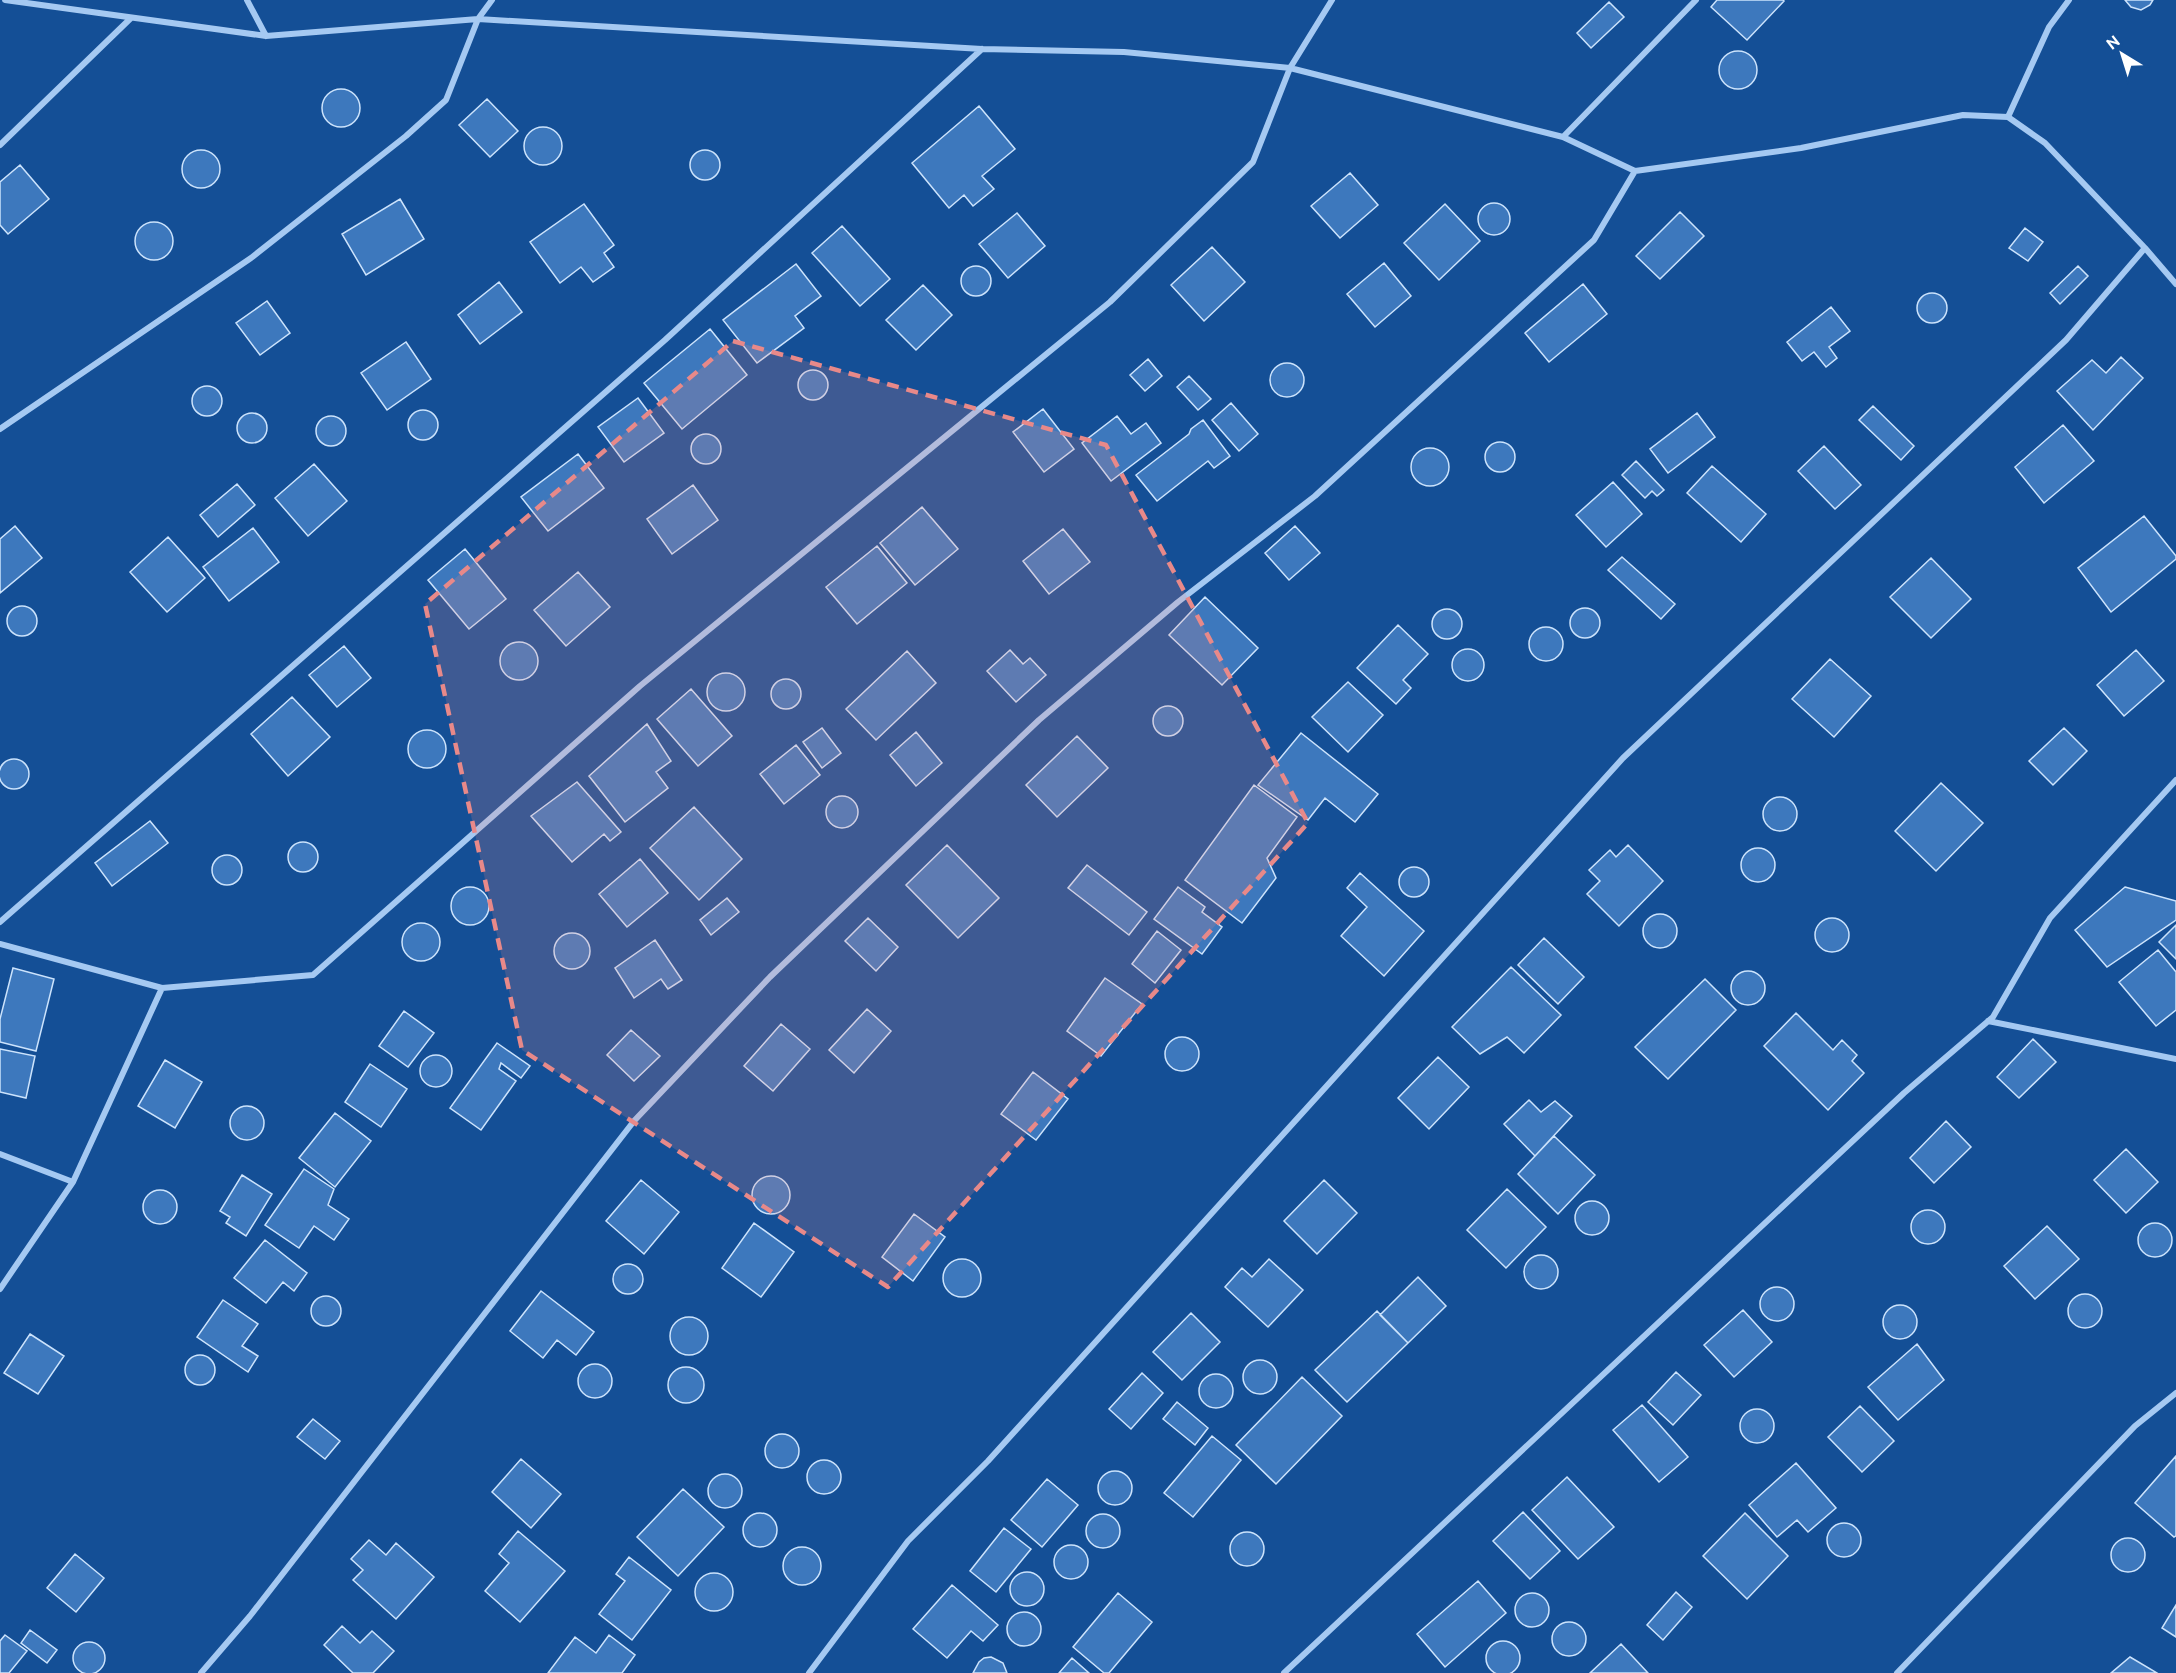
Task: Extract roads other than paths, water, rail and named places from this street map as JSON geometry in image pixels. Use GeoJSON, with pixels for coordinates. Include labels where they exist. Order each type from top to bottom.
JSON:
{"type":"FeatureCollection","features":[{"type":"Feature","properties":{"kind":"street"},"geometry":{"type":"LineString","coordinates":[[4,0],[266,36],[478,19],[982,49],[1124,52],[1290,68],[1563,137],[1635,171],[1801,148],[1964,115],[2008,117],[2045,143],[2176,284]]}},
{"type":"Feature","properties":{"kind":"street"},"geometry":{"type":"LineString","coordinates":[[247,0],[266,36]]}},
{"type":"Feature","properties":{"kind":"street"},"geometry":{"type":"LineString","coordinates":[[0,429],[251,258],[405,136],[446,100],[478,19],[492,0]]}},
{"type":"Feature","properties":{"kind":"street"},"geometry":{"type":"LineString","coordinates":[[0,944],[162,988],[313,975],[640,687],[1110,302],[1253,162],[1290,68],[1332,0]]}},
{"type":"Feature","properties":{"kind":"street"},"geometry":{"type":"LineString","coordinates":[[1563,137],[1696,0]]}},
{"type":"Feature","properties":{"kind":"street"},"geometry":{"type":"LineString","coordinates":[[2008,117],[2049,27],[2069,0]]}},
{"type":"Feature","properties":{"kind":"street"},"geometry":{"type":"LineString","coordinates":[[0,145],[131,18]]}},
{"type":"Feature","properties":{"kind":"street"},"geometry":{"type":"LineString","coordinates":[[0,922],[664,340],[982,49]]}},
{"type":"Feature","properties":{"kind":"street"},"geometry":{"type":"LineString","coordinates":[[201,1673],[257,1607],[634,1121],[770,977],[1039,720],[1178,602],[1315,496],[1594,240],[1635,171]]}},
{"type":"Feature","properties":{"kind":"street"},"geometry":{"type":"LineString","coordinates":[[809,1673],[908,1540],[996,1452],[1623,758],[2066,340],[2145,248]]}},
{"type":"Feature","properties":{"kind":"street"},"geometry":{"type":"LineString","coordinates":[[1284,1673],[1904,1093],[1993,1017],[2050,918],[2176,780]]}},
{"type":"Feature","properties":{"kind":"street"},"geometry":{"type":"LineString","coordinates":[[0,1288],[73,1182],[162,988]]}},
{"type":"Feature","properties":{"kind":"street"},"geometry":{"type":"LineString","coordinates":[[1988,1021],[2176,1059]]}},
{"type":"Feature","properties":{"kind":"street"},"geometry":{"type":"LineString","coordinates":[[0,1154],[73,1182]]}},
{"type":"Feature","properties":{"kind":"street"},"geometry":{"type":"LineString","coordinates":[[1897,1673],[2135,1426],[2176,1393]]}}]}
